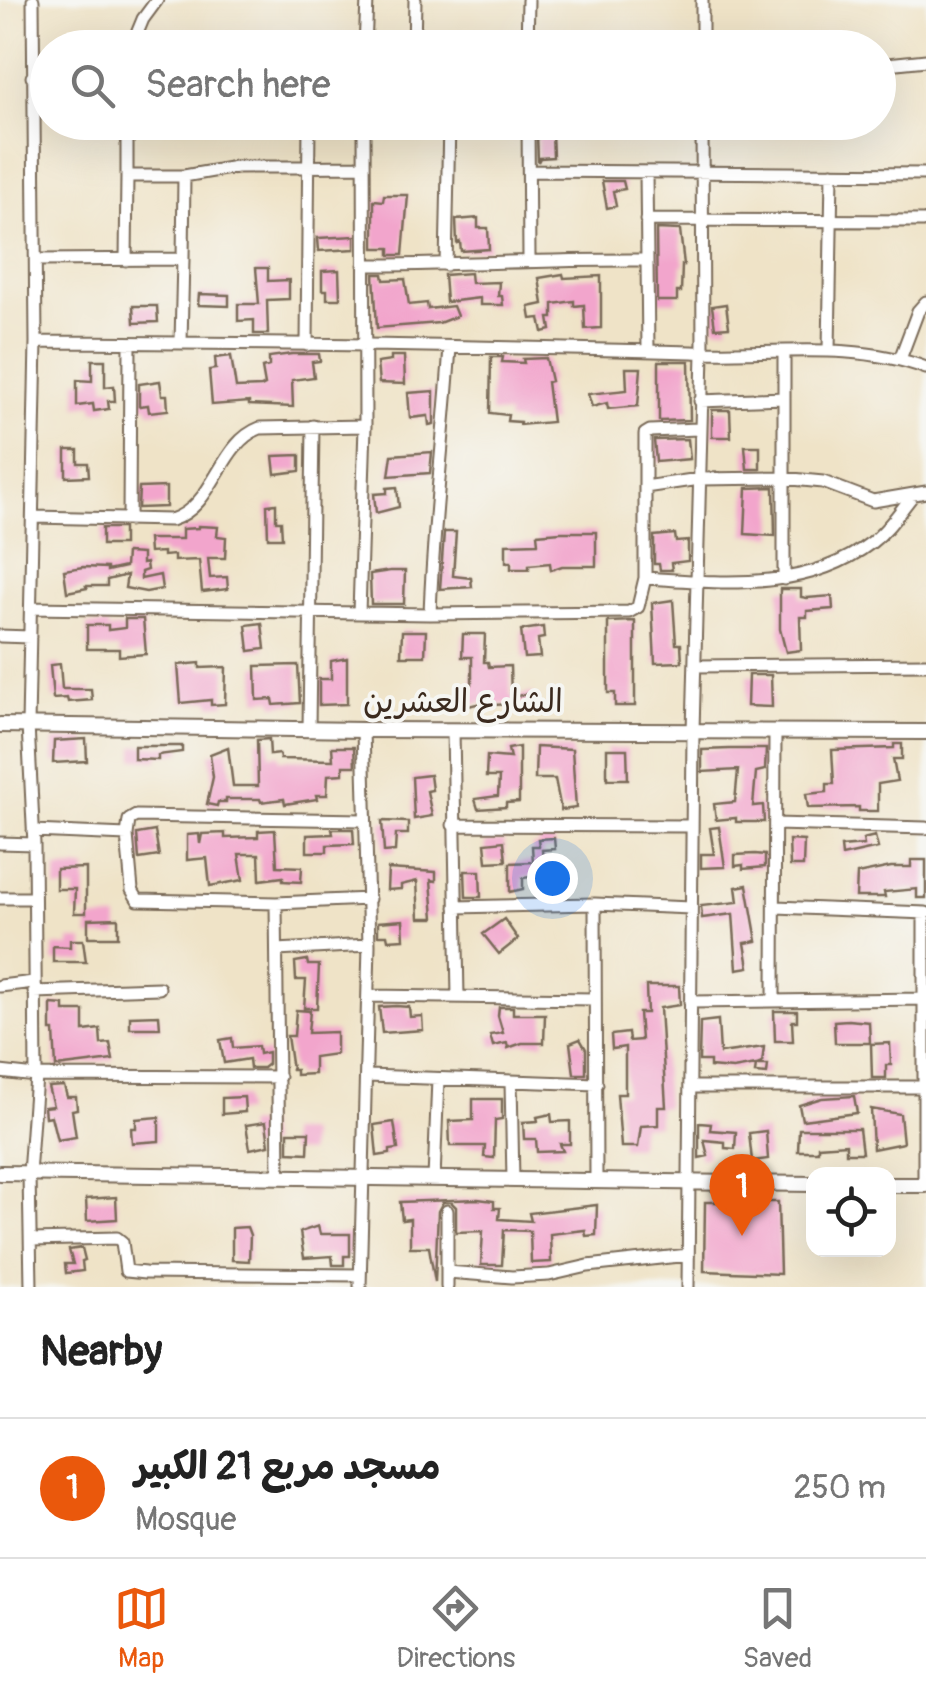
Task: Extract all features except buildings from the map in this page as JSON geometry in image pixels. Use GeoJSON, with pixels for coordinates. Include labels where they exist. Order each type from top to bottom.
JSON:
{"type":"FeatureCollection","features":[{"type":"Feature","properties":{"kind":"street"},"geometry":{"type":"LineString","coordinates":[[33,0],[33,30]]}},
{"type":"Feature","properties":{"kind":"street"},"geometry":{"type":"LineString","coordinates":[[139,30],[157,0]]}},
{"type":"Feature","properties":{"kind":"street"},"geometry":{"type":"LineString","coordinates":[[366,30],[367,0]]}},
{"type":"Feature","properties":{"kind":"street"},"geometry":{"type":"LineString","coordinates":[[414,0],[414,30]]}},
{"type":"Feature","properties":{"kind":"street"},"geometry":{"type":"LineString","coordinates":[[527,30],[528,0]]}},
{"type":"Feature","properties":{"kind":"street"},"geometry":{"type":"LineString","coordinates":[[702,0],[702,30]]}},
{"type":"Feature","properties":{"kind":"street"},"geometry":{"type":"LineString","coordinates":[[896,64],[926,60]]}},
{"type":"Feature","properties":{"kind":"street"},"geometry":{"type":"LineString","coordinates":[[31,1287],[29,1174],[36,1076],[28,725],[36,342],[33,140]]}},
{"type":"Feature","properties":{"kind":"street"},"geometry":{"type":"LineString","coordinates":[[126,260],[127,140]]}},
{"type":"Feature","properties":{"kind":"street"},"geometry":{"type":"LineString","coordinates":[[307,345],[309,140]]}},
{"type":"Feature","properties":{"kind":"street"},"geometry":{"type":"LineString","coordinates":[[359,613],[365,426],[364,140]]}},
{"type":"Feature","properties":{"kind":"street"},"geometry":{"type":"LineString","coordinates":[[446,265],[449,140]]}},
{"type":"Feature","properties":{"kind":"street"},"geometry":{"type":"LineString","coordinates":[[528,140],[528,259]]}},
{"type":"Feature","properties":{"kind":"street"},"geometry":{"type":"LineString","coordinates":[[688,1287],[702,140]]}},
{"type":"Feature","properties":{"kind":"street"},"geometry":{"type":"LineString","coordinates":[[126,176],[184,176],[236,168],[364,166]]}},
{"type":"Feature","properties":{"kind":"street"},"geometry":{"type":"LineString","coordinates":[[528,172],[926,174]]}},
{"type":"Feature","properties":{"kind":"street"},"geometry":{"type":"LineString","coordinates":[[646,172],[648,351]]}},
{"type":"Feature","properties":{"kind":"street"},"geometry":{"type":"LineString","coordinates":[[829,351],[832,172]]}},
{"type":"Feature","properties":{"kind":"street"},"geometry":{"type":"LineString","coordinates":[[181,342],[184,176]]}},
{"type":"Feature","properties":{"kind":"street"},"geometry":{"type":"LineString","coordinates":[[646,220],[926,222]]}},
{"type":"Feature","properties":{"kind":"street"},"geometry":{"type":"LineString","coordinates":[[36,260],[184,259]]}},
{"type":"Feature","properties":{"kind":"street"},"geometry":{"type":"LineString","coordinates":[[364,265],[528,259],[646,260]]}},
{"type":"Feature","properties":{"kind":"street"},"geometry":{"type":"LineString","coordinates":[[900,360],[918,311],[926,302]]}},
{"type":"Feature","properties":{"kind":"street"},"geometry":{"type":"LineString","coordinates":[[36,342],[702,353],[829,351],[900,360],[926,368]]}},
{"type":"Feature","properties":{"kind":"street"},"geometry":{"type":"LineString","coordinates":[[129,520],[130,342]]}},
{"type":"Feature","properties":{"kind":"street"},"geometry":{"type":"LineString","coordinates":[[430,614],[433,526],[442,476],[450,347]]}},
{"type":"Feature","properties":{"kind":"street"},"geometry":{"type":"LineString","coordinates":[[784,352],[784,580]]}},
{"type":"Feature","properties":{"kind":"street"},"geometry":{"type":"LineString","coordinates":[[700,401],[784,398]]}},
{"type":"Feature","properties":{"kind":"street"},"geometry":{"type":"LineString","coordinates":[[309,729],[312,426]]}},
{"type":"Feature","properties":{"kind":"street"},"geometry":{"type":"LineString","coordinates":[[32,517],[180,518],[213,484],[247,433],[260,428],[365,426]]}},
{"type":"Feature","properties":{"kind":"street"},"geometry":{"type":"LineString","coordinates":[[30,608],[430,614],[629,612],[638,607],[645,578],[647,432],[698,429]]}},
{"type":"Feature","properties":{"kind":"street"},"geometry":{"type":"LineString","coordinates":[[645,487],[698,479],[782,478],[823,482],[874,501],[919,493]]}},
{"type":"Feature","properties":{"kind":"street"},"geometry":{"type":"LineString","coordinates":[[645,578],[784,580],[807,576],[859,551],[888,528],[919,493]]}},
{"type":"Feature","properties":{"kind":"street"},"geometry":{"type":"LineString","coordinates":[[0,636],[30,637]]}},
{"type":"Feature","properties":{"kind":"street"},"geometry":{"type":"LineString","coordinates":[[695,666],[926,664]]}},
{"type":"Feature","properties":{"kind":"street","name":"الشارع العشرين"},"geometry":{"type":"LineString","coordinates":[[0,725],[926,732]]}},
{"type":"Feature","properties":{"kind":"street"},"geometry":{"type":"LineString","coordinates":[[126,1271],[170,1281],[360,1281],[370,900],[363,730]]}},
{"type":"Feature","properties":{"kind":"street"},"geometry":{"type":"LineString","coordinates":[[453,730],[458,997]]}},
{"type":"Feature","properties":{"kind":"street"},"geometry":{"type":"LineString","coordinates":[[774,999],[775,731]]}},
{"type":"Feature","properties":{"kind":"street"},"geometry":{"type":"LineString","coordinates":[[364,820],[136,816],[130,820],[126,835],[132,890],[138,900],[370,900]]}},
{"type":"Feature","properties":{"kind":"street"},"geometry":{"type":"LineString","coordinates":[[452,824],[692,826]]}},
{"type":"Feature","properties":{"kind":"street"},"geometry":{"type":"LineString","coordinates":[[775,824],[926,828]]}},
{"type":"Feature","properties":{"kind":"street"},"geometry":{"type":"LineString","coordinates":[[0,843],[33,837],[126,835]]}},
{"type":"Feature","properties":{"kind":"street"},"geometry":{"type":"LineString","coordinates":[[0,898],[34,898]]}},
{"type":"Feature","properties":{"kind":"street"},"geometry":{"type":"LineString","coordinates":[[276,902],[279,1177]]}},
{"type":"Feature","properties":{"kind":"street"},"geometry":{"type":"LineString","coordinates":[[456,907],[595,904],[691,908]]}},
{"type":"Feature","properties":{"kind":"street"},"geometry":{"type":"LineString","coordinates":[[595,904],[596,1181]]}},
{"type":"Feature","properties":{"kind":"street"},"geometry":{"type":"LineString","coordinates":[[776,907],[925,913],[925,1185],[896,1184]]}},
{"type":"Feature","properties":{"kind":"street"},"geometry":{"type":"LineString","coordinates":[[276,950],[369,946]]}},
{"type":"Feature","properties":{"kind":"street"},"geometry":{"type":"LineString","coordinates":[[0,986],[159,988]]}},
{"type":"Feature","properties":{"kind":"street"},"geometry":{"type":"LineString","coordinates":[[369,996],[596,999]]}},
{"type":"Feature","properties":{"kind":"street"},"geometry":{"type":"LineString","coordinates":[[690,1002],[923,999]]}},
{"type":"Feature","properties":{"kind":"street"},"geometry":{"type":"LineString","coordinates":[[0,1072],[36,1076],[279,1076]]}},
{"type":"Feature","properties":{"kind":"street"},"geometry":{"type":"LineString","coordinates":[[367,1076],[596,1084]]}},
{"type":"Feature","properties":{"kind":"street"},"geometry":{"type":"LineString","coordinates":[[434,1179],[438,1079]]}},
{"type":"Feature","properties":{"kind":"street"},"geometry":{"type":"LineString","coordinates":[[512,1082],[513,1180]]}},
{"type":"Feature","properties":{"kind":"street"},"geometry":{"type":"LineString","coordinates":[[690,1087],[924,1087]]}},
{"type":"Feature","properties":{"kind":"street"},"geometry":{"type":"LineString","coordinates":[[0,1174],[806,1184]]}},
{"type":"Feature","properties":{"kind":"street"},"geometry":{"type":"LineString","coordinates":[[447,1210],[447,1287]]}},
{"type":"Feature","properties":{"kind":"street"},"geometry":{"type":"LineString","coordinates":[[30,1240],[116,1238],[122,1242],[125,1287]]}},
{"type":"Feature","properties":{"kind":"street"},"geometry":{"type":"LineString","coordinates":[[447,1272],[512,1277],[549,1275],[588,1266],[688,1255]]}},
{"type":"Feature","properties":{"kind":"place","name":"مسجد مربع 21 الكبير"},"geometry":{"type":"Point","coordinates":[742,1236]}}]}
